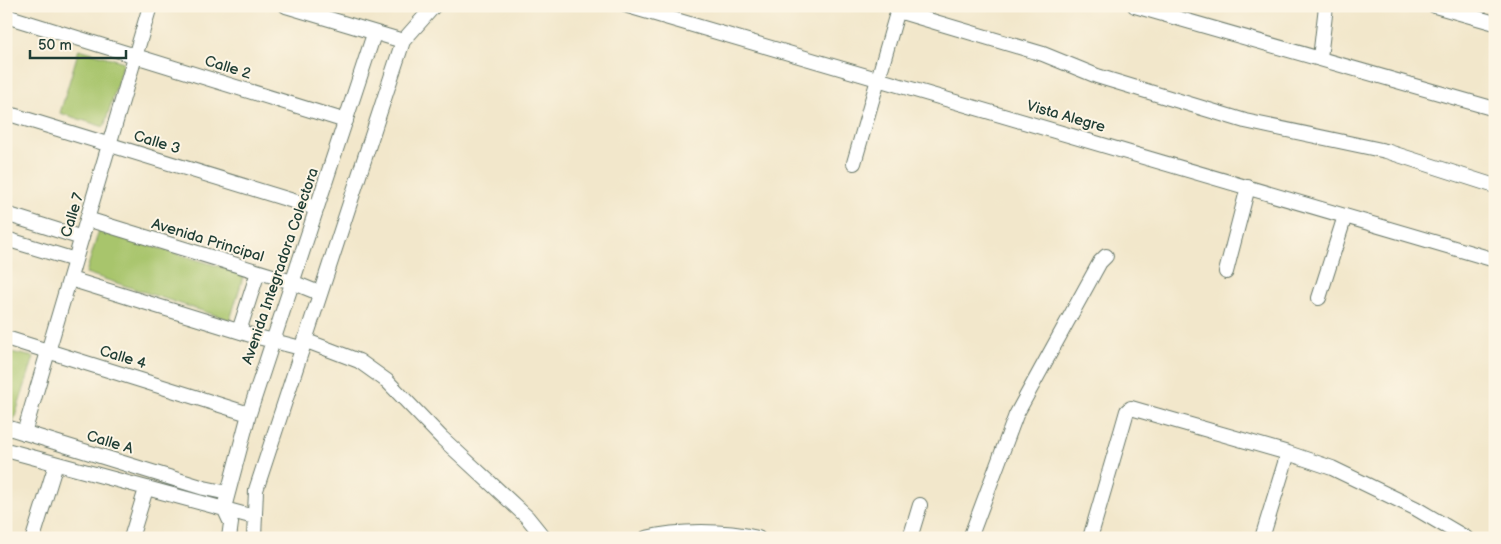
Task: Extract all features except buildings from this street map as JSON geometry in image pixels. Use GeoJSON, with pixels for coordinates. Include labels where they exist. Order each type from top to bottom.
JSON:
{"type":"FeatureCollection","features":[{"type":"Feature","properties":{"kind":"street","name":"Calle 7"},"geometry":{"type":"LineString","coordinates":[[24,433],[150,6]]}},
{"type":"Feature","properties":{"kind":"street"},"geometry":{"type":"LineString","coordinates":[[286,6],[351,25],[374,34],[403,41]]}},
{"type":"Feature","properties":{"kind":"street"},"geometry":{"type":"LineString","coordinates":[[254,538],[256,490],[302,344],[403,41],[434,6]]}},
{"type":"Feature","properties":{"kind":"street","name":"Vista Alegre"},"geometry":{"type":"LineString","coordinates":[[628,6],[1495,260]]}},
{"type":"Feature","properties":{"kind":"street"},"geometry":{"type":"LineString","coordinates":[[1135,6],[1495,109]]}},
{"type":"Feature","properties":{"kind":"street"},"geometry":{"type":"LineString","coordinates":[[1320,58],[1326,6]]}},
{"type":"Feature","properties":{"kind":"street"},"geometry":{"type":"LineString","coordinates":[[1435,6],[1495,23]]}},
{"type":"Feature","properties":{"kind":"street"},"geometry":{"type":"LineString","coordinates":[[854,163],[898,9],[1043,54],[1098,76],[1245,121],[1386,152],[1495,186]]}},
{"type":"Feature","properties":{"kind":"street","name":"Calle 2"},"geometry":{"type":"LineString","coordinates":[[6,16],[346,122]]}},
{"type":"Feature","properties":{"kind":"street","name":"Avenida Integradora Colectora"},"geometry":{"type":"LineString","coordinates":[[229,538],[231,523],[224,508],[249,414],[272,339],[374,34]]}},
{"type":"Feature","properties":{"kind":"street","name":"Calle 3"},"geometry":{"type":"LineString","coordinates":[[6,113],[316,208]]}},
{"type":"Feature","properties":{"kind":"street"},"geometry":{"type":"LineString","coordinates":[[1226,272],[1248,187]]}},
{"type":"Feature","properties":{"kind":"street"},"geometry":{"type":"LineString","coordinates":[[6,214],[82,238]]}},
{"type":"Feature","properties":{"kind":"street"},"geometry":{"type":"LineString","coordinates":[[1319,298],[1345,216]]}},
{"type":"Feature","properties":{"kind":"street","name":"Avenida Principal"},"geometry":{"type":"LineString","coordinates":[[87,219],[292,282],[319,293]]}},
{"type":"Feature","properties":{"kind":"street"},"geometry":{"type":"LineString","coordinates":[[6,240],[75,260]]}},
{"type":"Feature","properties":{"kind":"street"},"geometry":{"type":"LineString","coordinates":[[970,538],[1016,415],[1055,346],[1074,305],[1100,262],[1106,256]]}},
{"type":"Feature","properties":{"kind":"street"},"geometry":{"type":"LineString","coordinates":[[239,331],[258,272]]}},
{"type":"Feature","properties":{"kind":"street"},"geometry":{"type":"LineString","coordinates":[[70,279],[239,331],[302,344],[359,361],[387,381],[442,438],[527,517],[544,538]]}},
{"type":"Feature","properties":{"kind":"street","name":"Calle 4"},"geometry":{"type":"LineString","coordinates":[[6,338],[249,414]]}},
{"type":"Feature","properties":{"kind":"street"},"geometry":{"type":"LineString","coordinates":[[1090,538],[1122,425],[1127,411],[1131,408],[1288,452],[1332,468],[1415,508],[1466,538]]}},
{"type":"Feature","properties":{"kind":"street","name":"Calle A"},"geometry":{"type":"LineString","coordinates":[[6,428],[204,488],[228,493]]}},
{"type":"Feature","properties":{"kind":"street"},"geometry":{"type":"LineString","coordinates":[[6,450],[254,517]]}},
{"type":"Feature","properties":{"kind":"street"},"geometry":{"type":"LineString","coordinates":[[1262,538],[1288,452]]}},
{"type":"Feature","properties":{"kind":"street"},"geometry":{"type":"LineString","coordinates":[[33,538],[56,464]]}},
{"type":"Feature","properties":{"kind":"street"},"geometry":{"type":"LineString","coordinates":[[131,538],[146,489]]}},
{"type":"Feature","properties":{"kind":"street"},"geometry":{"type":"LineString","coordinates":[[910,538],[920,505]]}},
{"type":"Feature","properties":{"kind":"street"},"geometry":{"type":"LineString","coordinates":[[646,538],[667,532],[745,535],[758,538]]}},
{"type":"Feature","properties":{"kind":"green space"},"geometry":{"type":"Polygon","coordinates":[[[79,49],[124,62],[104,127],[60,113],[79,49]]]}},
{"type":"Feature","properties":{"kind":"green space"},"geometry":{"type":"Polygon","coordinates":[[[99,230],[244,274],[230,320],[86,273],[99,230]]]}},
{"type":"Feature","properties":{"kind":"green space"},"geometry":{"type":"Polygon","coordinates":[[[6,351],[34,357],[11,429],[6,427],[6,351]]]}}]}
